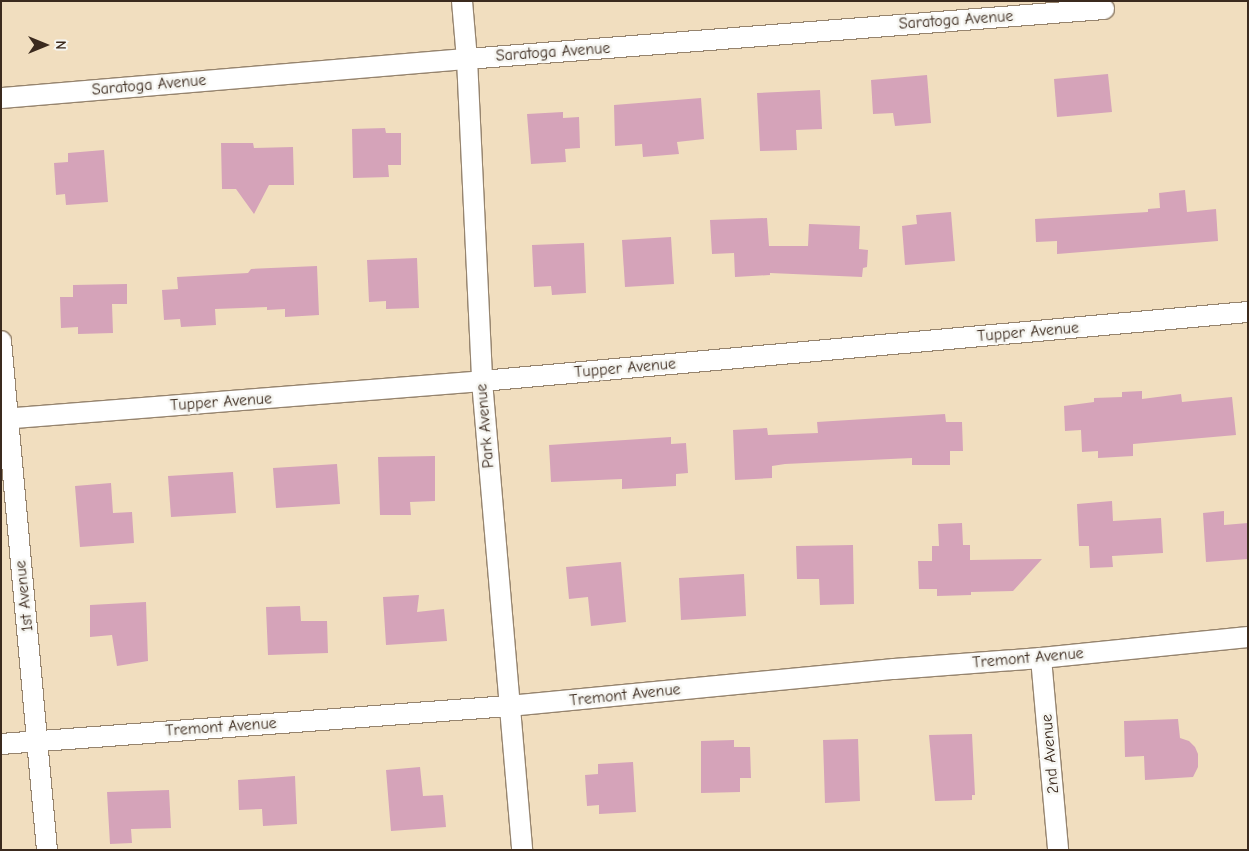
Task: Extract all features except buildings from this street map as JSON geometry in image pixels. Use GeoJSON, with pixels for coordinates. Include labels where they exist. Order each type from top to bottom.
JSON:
{"type":"FeatureCollection","features":[{"type":"Feature","properties":{"kind":"street","name":"Park Avenue"},"geometry":{"type":"LineString","coordinates":[[462,1],[467,59],[482,381],[522,850]]}},
{"type":"Feature","properties":{"kind":"street","name":"Saratoga Avenue"},"geometry":{"type":"LineString","coordinates":[[1,98],[1104,9]]}},
{"type":"Feature","properties":{"kind":"street","name":"Tupper Avenue"},"geometry":{"type":"LineString","coordinates":[[4,419],[482,381],[1248,312]]}},
{"type":"Feature","properties":{"kind":"street","name":"1st Avenue"},"geometry":{"type":"LineString","coordinates":[[1,341],[4,419],[39,741],[47,850]]}},
{"type":"Feature","properties":{"kind":"street","name":"Tremont Avenue"},"geometry":{"type":"LineString","coordinates":[[1,744],[510,706],[884,670],[1042,658],[1248,637]]}},
{"type":"Feature","properties":{"kind":"street","name":"2nd Avenue"},"geometry":{"type":"LineString","coordinates":[[1042,658],[1058,850]]}}]}
